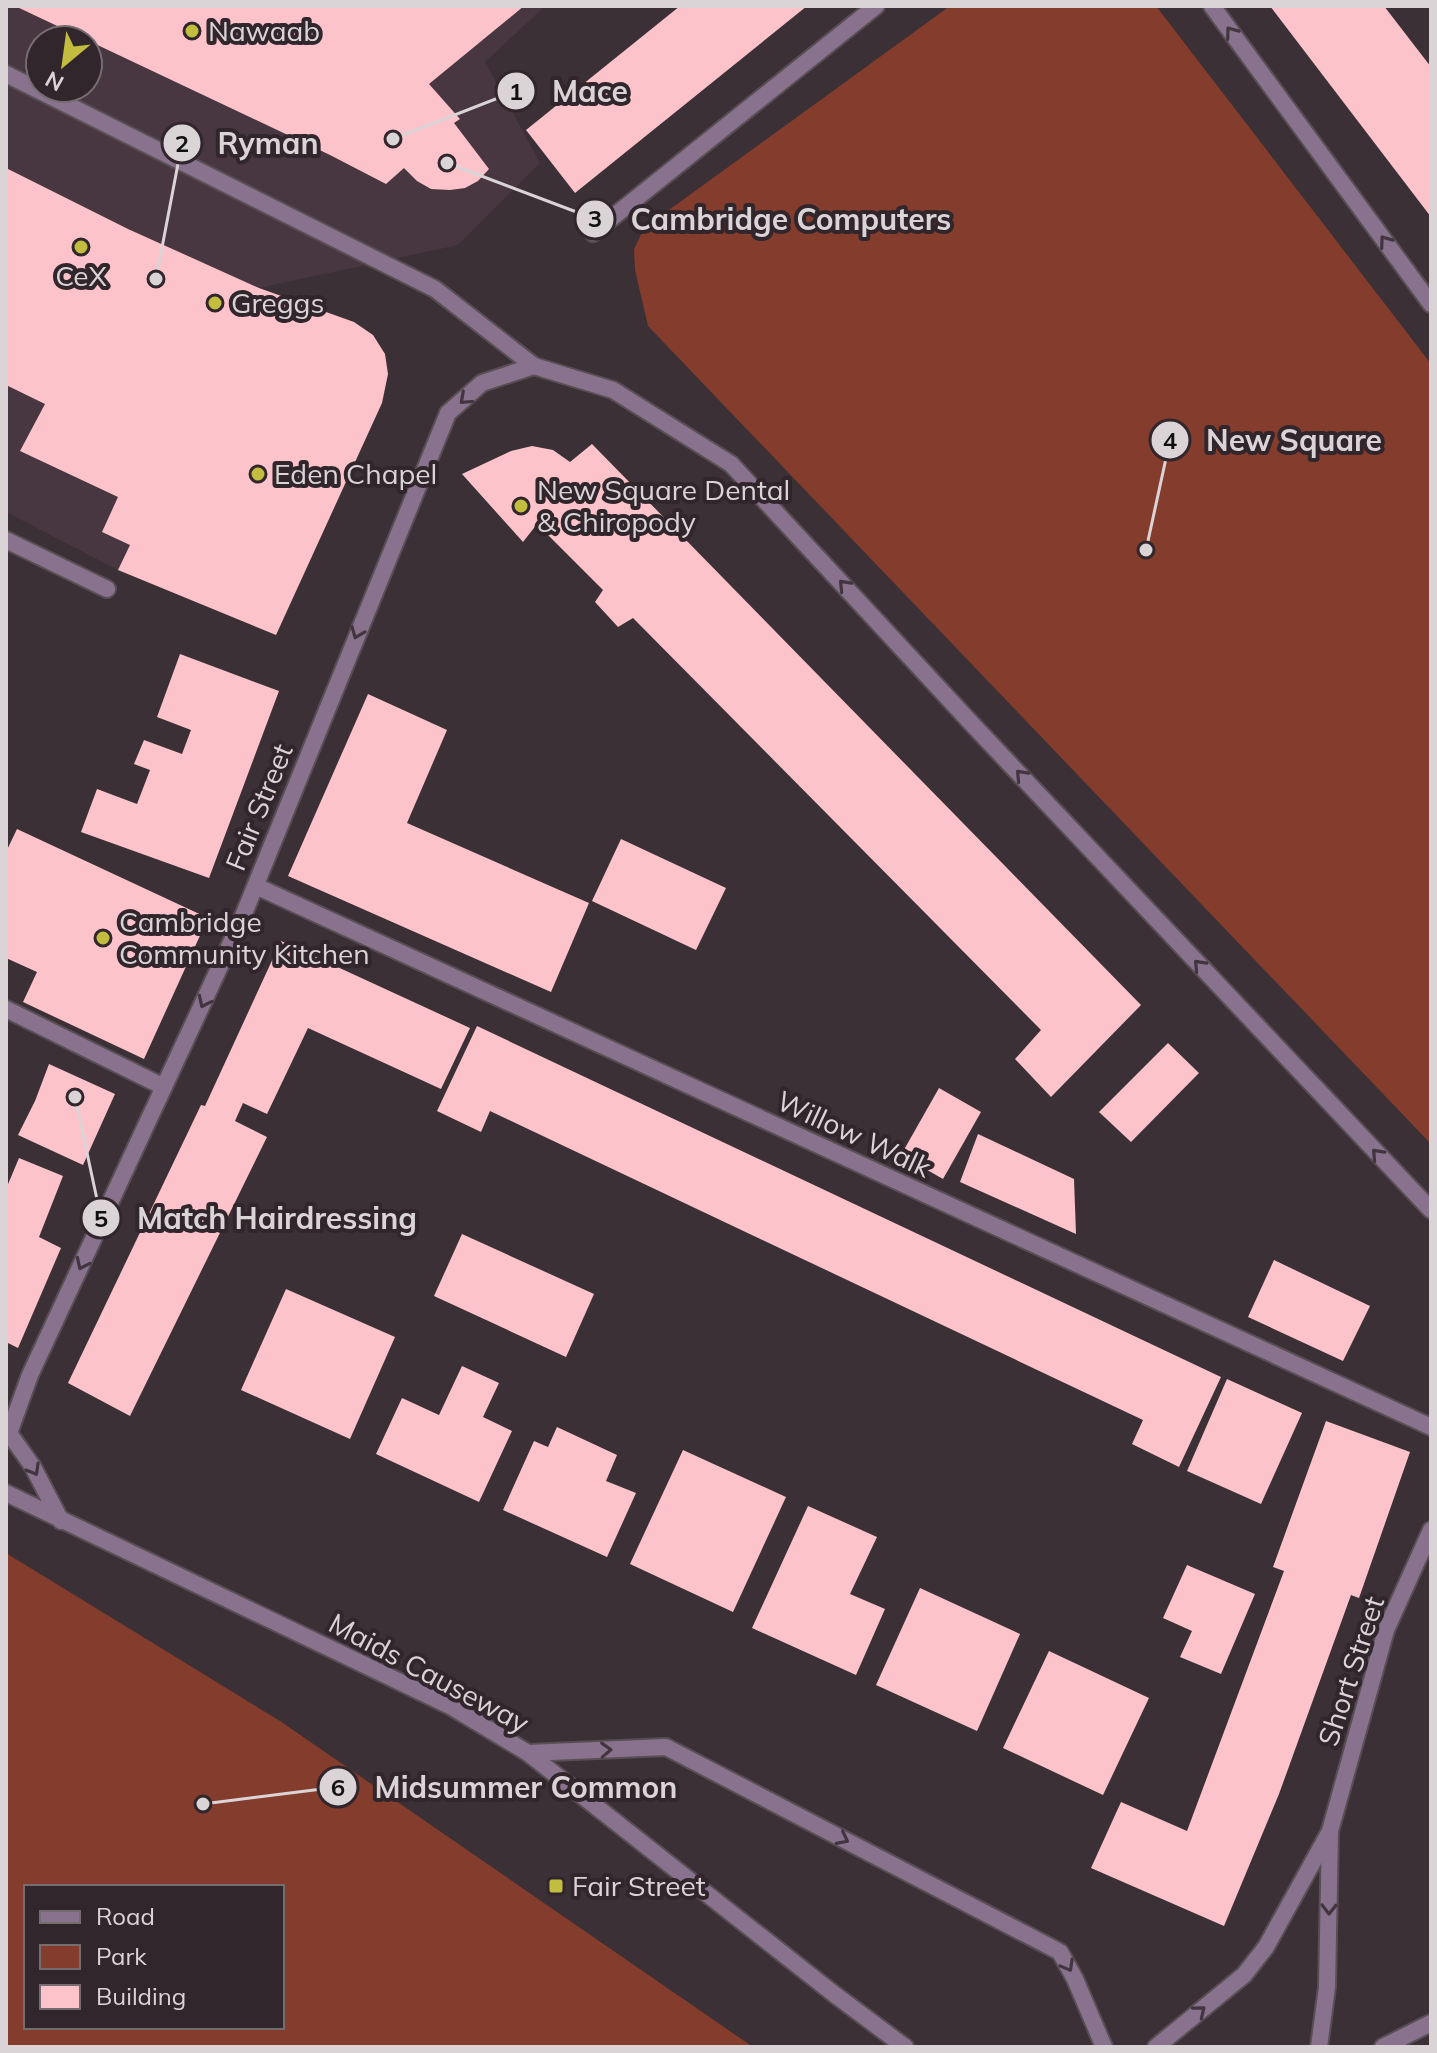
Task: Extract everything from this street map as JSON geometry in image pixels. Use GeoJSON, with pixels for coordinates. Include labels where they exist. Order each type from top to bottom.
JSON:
{"type":"FeatureCollection","features":[{"type":"Feature","properties":{"kind":"street"},"geometry":{"type":"LineString","coordinates":[[593,233],[876,6]]}},
{"type":"Feature","properties":{"kind":"street"},"geometry":{"type":"LineString","coordinates":[[1212,6],[1431,304]]}},
{"type":"Feature","properties":{"kind":"street"},"geometry":{"type":"LineString","coordinates":[[6,74],[435,289],[534,366],[613,390],[731,464],[1431,1210]]}},
{"type":"Feature","properties":{"kind":"street","name":"Fair Street"},"geometry":{"type":"LineString","coordinates":[[61,1521],[33,1467],[9,1433],[30,1375],[256,886],[448,413],[482,383],[534,366]]}},
{"type":"Feature","properties":{"kind":"street"},"geometry":{"type":"LineString","coordinates":[[6,540],[107,589]]}},
{"type":"Feature","properties":{"kind":"street","name":"Willow Walk"},"geometry":{"type":"LineString","coordinates":[[256,886],[1431,1427]]}},
{"type":"Feature","properties":{"kind":"street"},"geometry":{"type":"LineString","coordinates":[[6,1009],[164,1087]]}},
{"type":"Feature","properties":{"kind":"street","name":"Maids Causeway"},"geometry":{"type":"LineString","coordinates":[[6,1493],[450,1706],[528,1753],[905,2047]]}},
{"type":"Feature","properties":{"kind":"street","name":"Short Street"},"geometry":{"type":"LineString","coordinates":[[1156,2047],[1244,1975],[1266,1947],[1330,1831],[1386,1630],[1431,1530]]}},
{"type":"Feature","properties":{"kind":"street"},"geometry":{"type":"LineString","coordinates":[[528,1753],[666,1747],[1060,1952],[1104,2047]]}},
{"type":"Feature","properties":{"kind":"street","name":"Short Street"},"geometry":{"type":"LineString","coordinates":[[1319,2047],[1327,1987],[1330,1831]]}},
{"type":"Feature","properties":{"kind":"street"},"geometry":{"type":"LineString","coordinates":[[1383,2047],[1431,2023]]}},
{"type":"Feature","properties":{"kind":"shaded area"},"geometry":{"type":"Polygon","coordinates":[[[6,6],[545,6],[485,62],[540,163],[458,245],[259,288],[118,570],[6,512],[6,6]]]}},
{"type":"Feature","properties":{"kind":"green space"},"geometry":{"type":"Polygon","coordinates":[[[950,6],[1156,6],[1431,364],[1431,1144],[648,326],[635,270],[634,249],[644,228],[950,6]]]}},
{"type":"Feature","properties":{"kind":"green space"},"geometry":{"type":"Polygon","coordinates":[[[6,1553],[280,1721],[753,2047],[6,2047],[6,1553]]]}},
{"type":"Feature","properties":{"kind":"building"},"geometry":{"type":"Polygon","coordinates":[[[15,6],[524,6],[429,84],[460,119],[454,123],[489,169],[478,181],[465,188],[450,190],[431,189],[404,168],[386,184],[104,48],[104,24],[53,24],[15,6]]]}},
{"type":"Feature","properties":{"kind":"building"},"geometry":{"type":"Polygon","coordinates":[[[680,6],[807,6],[575,193],[526,130],[680,6]]]}},
{"type":"Feature","properties":{"kind":"building"},"geometry":{"type":"Polygon","coordinates":[[[1270,6],[1384,6],[1431,67],[1431,217],[1270,6]]]}},
{"type":"Feature","properties":{"kind":"building"},"geometry":{"type":"Polygon","coordinates":[[[6,168],[128,229],[259,288],[354,322],[373,335],[385,354],[388,374],[382,403],[276,635],[118,570],[130,545],[102,532],[118,497],[20,451],[45,404],[6,385],[6,168]]]}},
{"type":"Feature","properties":{"kind":"building"},"geometry":{"type":"Polygon","coordinates":[[[592,444],[1141,1005],[1051,1097],[1015,1059],[1041,1030],[633,618],[618,627],[595,602],[603,590],[537,524],[523,542],[462,474],[511,451],[532,446],[553,450],[570,462],[592,444]]]}},
{"type":"Feature","properties":{"kind":"building"},"geometry":{"type":"Polygon","coordinates":[[[180,654],[279,691],[209,878],[81,832],[97,789],[137,804],[150,770],[134,764],[144,740],[182,754],[191,730],[157,717],[180,654]]]}},
{"type":"Feature","properties":{"kind":"building"},"geometry":{"type":"Polygon","coordinates":[[[368,694],[447,730],[407,823],[589,903],[551,992],[288,876],[368,694]]]}},
{"type":"Feature","properties":{"kind":"building","name":"Cambridge Community Kitchen"},"geometry":{"type":"Polygon","coordinates":[[[17,829],[208,918],[144,1059],[23,1002],[37,972],[6,958],[6,852],[17,829]]]}},
{"type":"Feature","properties":{"kind":"building"},"geometry":{"type":"Polygon","coordinates":[[[621,839],[726,888],[696,950],[592,901],[621,839]]]}},
{"type":"Feature","properties":{"kind":"building"},"geometry":{"type":"Polygon","coordinates":[[[281,941],[470,1028],[441,1089],[308,1028],[267,1114],[243,1103],[235,1121],[267,1137],[130,1416],[68,1383],[201,1105],[205,1106],[281,941]]]}},
{"type":"Feature","properties":{"kind":"building"},"geometry":{"type":"Polygon","coordinates":[[[477,1026],[1221,1377],[1179,1467],[1132,1444],[1143,1420],[490,1111],[481,1132],[437,1111],[477,1026]]]}},
{"type":"Feature","properties":{"kind":"building"},"geometry":{"type":"Polygon","coordinates":[[[1168,1043],[1199,1073],[1131,1142],[1099,1112],[1168,1043]]]}},
{"type":"Feature","properties":{"kind":"building"},"geometry":{"type":"Polygon","coordinates":[[[49,1064],[115,1094],[83,1165],[18,1135],[49,1064]]]}},
{"type":"Feature","properties":{"kind":"building"},"geometry":{"type":"Polygon","coordinates":[[[939,1088],[981,1112],[943,1179],[901,1155],[939,1088]]]}},
{"type":"Feature","properties":{"kind":"building"},"geometry":{"type":"Polygon","coordinates":[[[978,1134],[1074,1179],[1076,1234],[960,1182],[978,1134]]]}},
{"type":"Feature","properties":{"kind":"building"},"geometry":{"type":"Polygon","coordinates":[[[19,1158],[63,1176],[39,1237],[61,1248],[18,1348],[6,1342],[6,1189],[19,1158]]]}},
{"type":"Feature","properties":{"kind":"building"},"geometry":{"type":"Polygon","coordinates":[[[462,1234],[594,1294],[566,1357],[434,1296],[462,1234]]]}},
{"type":"Feature","properties":{"kind":"building"},"geometry":{"type":"Polygon","coordinates":[[[1274,1260],[1370,1306],[1343,1361],[1248,1317],[1274,1260]]]}},
{"type":"Feature","properties":{"kind":"building"},"geometry":{"type":"Polygon","coordinates":[[[286,1289],[395,1337],[350,1439],[241,1390],[286,1289]]]}},
{"type":"Feature","properties":{"kind":"building"},"geometry":{"type":"Polygon","coordinates":[[[462,1366],[499,1383],[483,1417],[512,1431],[479,1502],[376,1454],[402,1398],[439,1415],[462,1366]]]}},
{"type":"Feature","properties":{"kind":"building"},"geometry":{"type":"Polygon","coordinates":[[[1227,1379],[1302,1413],[1261,1504],[1187,1471],[1227,1379]]]}},
{"type":"Feature","properties":{"kind":"building"},"geometry":{"type":"Polygon","coordinates":[[[1326,1421],[1410,1452],[1359,1598],[1351,1595],[1279,1794],[1224,1926],[1091,1868],[1121,1802],[1187,1831],[1284,1571],[1273,1567],[1326,1421]]]}},
{"type":"Feature","properties":{"kind":"building"},"geometry":{"type":"Polygon","coordinates":[[[557,1427],[617,1455],[606,1481],[636,1493],[607,1557],[503,1510],[534,1441],[548,1447],[557,1427]]]}},
{"type":"Feature","properties":{"kind":"building"},"geometry":{"type":"Polygon","coordinates":[[[683,1450],[786,1497],[733,1612],[630,1564],[683,1450]]]}},
{"type":"Feature","properties":{"kind":"building"},"geometry":{"type":"Polygon","coordinates":[[[808,1506],[877,1537],[850,1594],[885,1609],[856,1675],[752,1628],[808,1506]]]}},
{"type":"Feature","properties":{"kind":"building"},"geometry":{"type":"Polygon","coordinates":[[[1187,1565],[1255,1594],[1221,1674],[1180,1657],[1192,1631],[1163,1618],[1187,1565]]]}},
{"type":"Feature","properties":{"kind":"building"},"geometry":{"type":"Polygon","coordinates":[[[920,1588],[1020,1634],[977,1731],[876,1685],[920,1588]]]}},
{"type":"Feature","properties":{"kind":"building"},"geometry":{"type":"Polygon","coordinates":[[[1049,1651],[1149,1698],[1103,1795],[1003,1748],[1049,1651]]]}},
{"type":"Feature","properties":{"kind":"place","name":"Nawaab"},"geometry":{"type":"Point","coordinates":[192,31]}},
{"type":"Feature","properties":{"kind":"place","name":"Mace"},"geometry":{"type":"Point","coordinates":[393,139]}},
{"type":"Feature","properties":{"kind":"place","name":"Cambridge Computers"},"geometry":{"type":"Point","coordinates":[447,163]}},
{"type":"Feature","properties":{"kind":"place","name":"CeX"},"geometry":{"type":"Point","coordinates":[81,247]}},
{"type":"Feature","properties":{"kind":"place","name":"Ryman"},"geometry":{"type":"Point","coordinates":[156,279]}},
{"type":"Feature","properties":{"kind":"place","name":"Greggs"},"geometry":{"type":"Point","coordinates":[215,303]}},
{"type":"Feature","properties":{"kind":"place","name":"Eden Chapel"},"geometry":{"type":"Point","coordinates":[258,474]}},
{"type":"Feature","properties":{"kind":"place","name":"New Square Dental & Chiropody"},"geometry":{"type":"Point","coordinates":[521,506]}},
{"type":"Feature","properties":{"kind":"place","name":"New Square"},"geometry":{"type":"Point","coordinates":[1146,550]}},
{"type":"Feature","properties":{"kind":"place","name":"Cambridge Community Kitchen"},"geometry":{"type":"Point","coordinates":[103,938]}},
{"type":"Feature","properties":{"kind":"place","name":"Match Hairdressing"},"geometry":{"type":"Point","coordinates":[75,1097]}},
{"type":"Feature","properties":{"kind":"place","name":"Midsummer Common"},"geometry":{"type":"Point","coordinates":[203,1804]}},
{"type":"Feature","properties":{"kind":"place","name":"Fair Street"},"geometry":{"type":"Point","coordinates":[556,1886]}}]}
